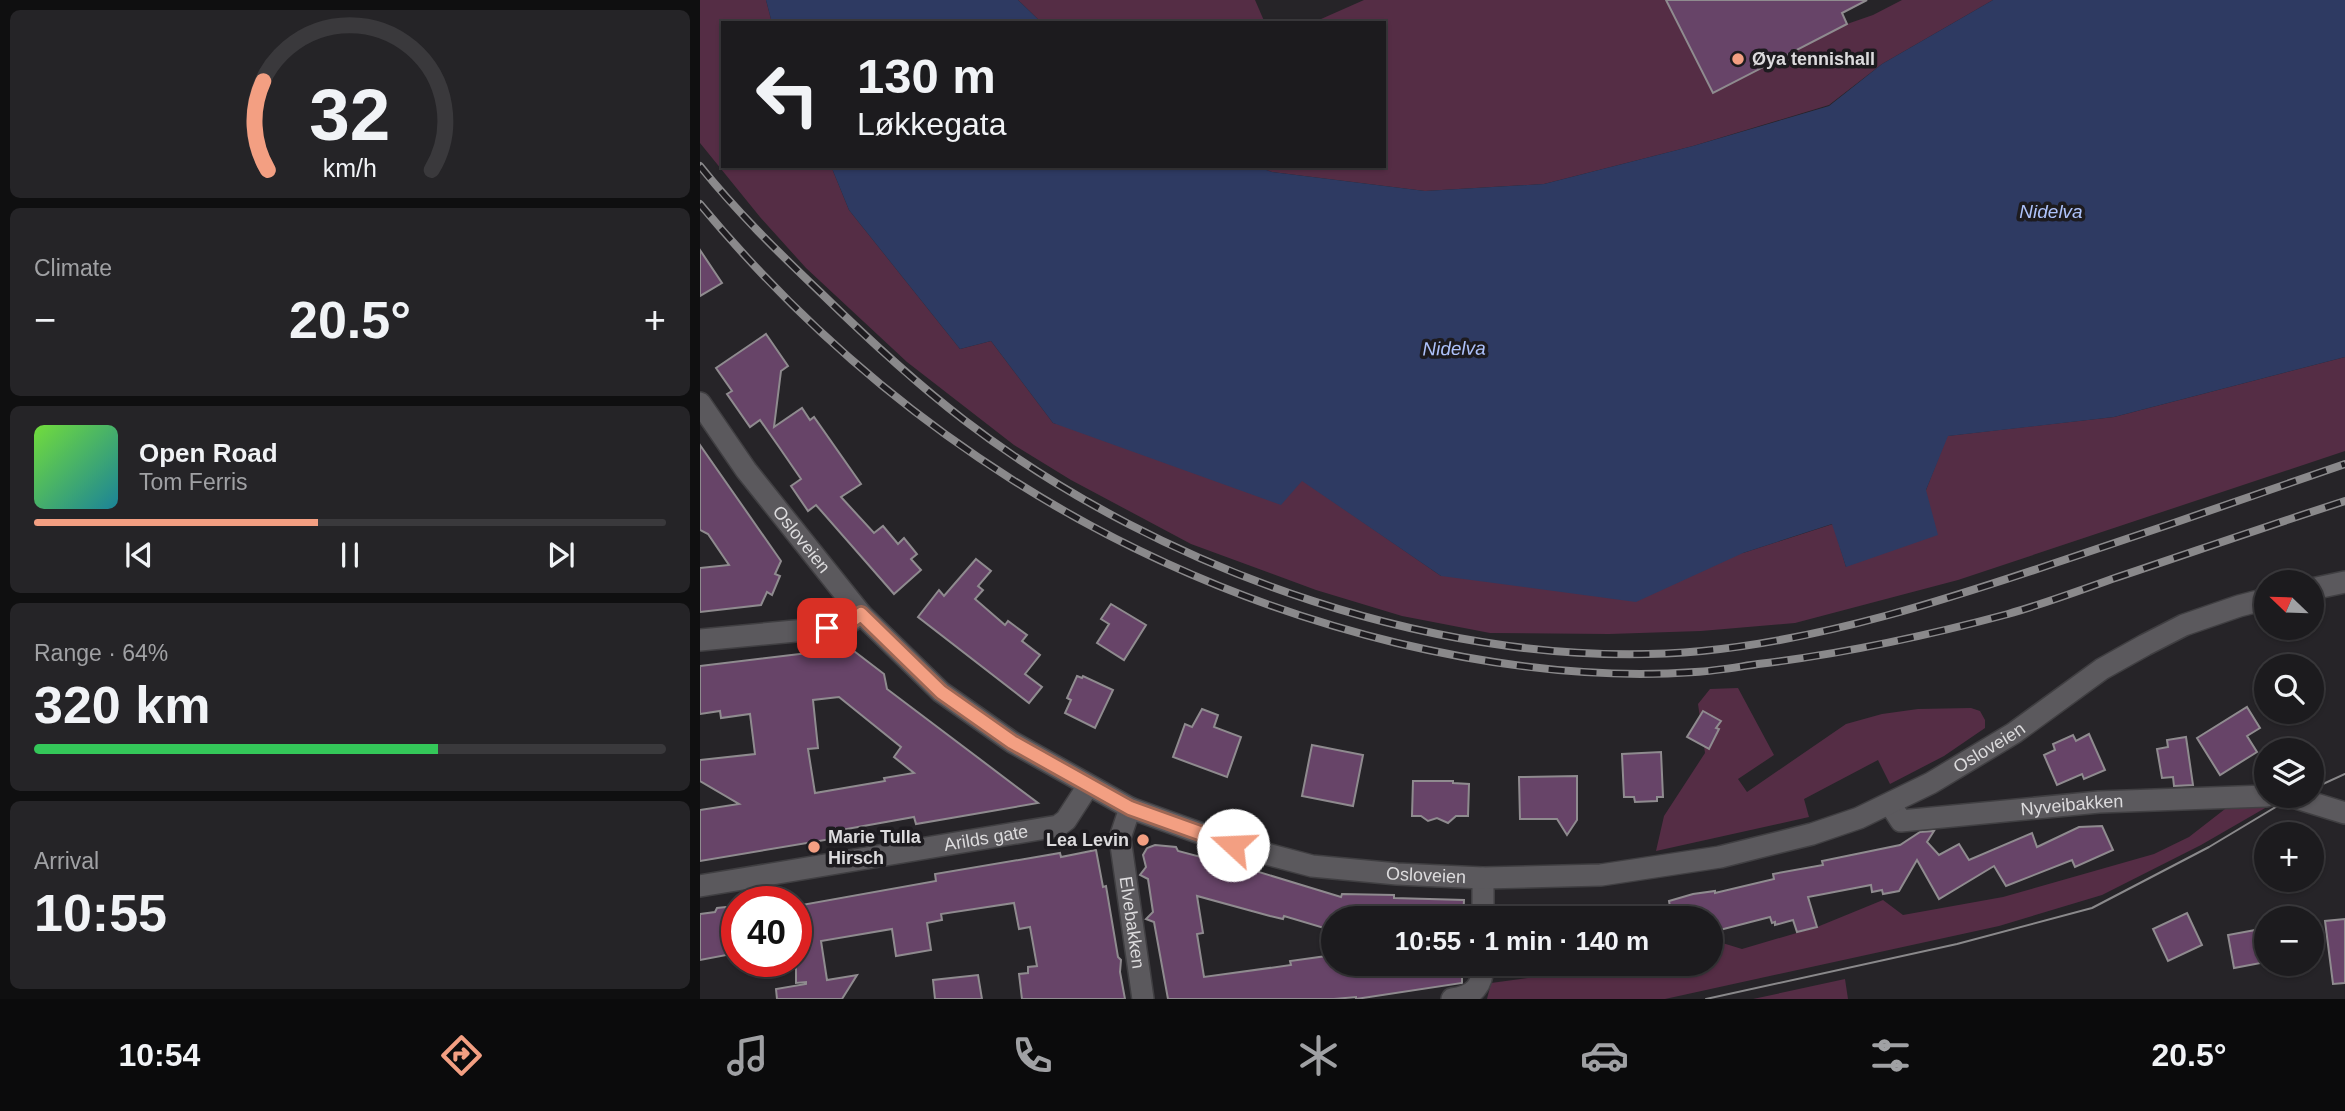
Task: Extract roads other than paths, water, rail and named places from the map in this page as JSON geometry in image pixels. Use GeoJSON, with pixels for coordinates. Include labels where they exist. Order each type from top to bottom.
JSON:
{"type":"FeatureCollection","features":[{"type":"Feature","properties":{"kind":"street","name":"Osloveien"},"geometry":{"type":"LineString","coordinates":[[700,403],[746,470],[861,614],[941,692],[1012,742],[1130,808],[1233,845],[1312,866],[1483,878],[1601,875],[1720,857],[1812,834],[1890,804],[1931,783],[2014,733],[2102,669],[2145,645],[2184,625],[2254,602]]}},
{"type":"Feature","properties":{"kind":"street"},"geometry":{"type":"LineString","coordinates":[[2324,586],[2345,582]]}},
{"type":"Feature","properties":{"kind":"street"},"geometry":{"type":"LineString","coordinates":[[700,640],[827,628],[850,622],[861,614]]}},
{"type":"Feature","properties":{"kind":"street","name":"Arilds gate"},"geometry":{"type":"LineString","coordinates":[[700,886],[1058,826],[1066,820],[1088,786]]}},
{"type":"Feature","properties":{"kind":"street","name":"Nyveibakken"},"geometry":{"type":"LineString","coordinates":[[1890,804],[1901,821],[2099,802],[2254,796]]}},
{"type":"Feature","properties":{"kind":"street"},"geometry":{"type":"LineString","coordinates":[[2324,807],[2345,813]]}},
{"type":"Feature","properties":{"kind":"street","name":"Elvebakken"},"geometry":{"type":"LineString","coordinates":[[1130,808],[1120,838],[1143,999]]}},
{"type":"Feature","properties":{"kind":"street"},"geometry":{"type":"LineString","coordinates":[[1483,878],[1483,906]]}},
{"type":"Feature","properties":{"kind":"street"},"geometry":{"type":"LineString","coordinates":[[1452,999],[1464,998],[1477,990],[1483,976]]}},
{"type":"Feature","properties":{"kind":"water"},"geometry":{"type":"Polygon","coordinates":[[[766,0],[1018,0],[1040,21],[771,21],[766,0]]]}},
{"type":"Feature","properties":{"kind":"water","name":"Nidelva"},"geometry":{"type":"Polygon","coordinates":[[[1993,0],[2345,0],[2345,357],[2114,417],[1948,436],[1926,490],[1938,535],[1846,567],[1832,524],[1743,553],[1636,602],[1441,576],[1302,481],[1281,505],[1053,423],[991,341],[960,349],[849,210],[832,168],[1261,168],[1272,172],[1425,191],[1544,184],[1693,146],[1829,106],[1882,64],[1993,0]]]}},
{"type":"Feature","properties":{"kind":"tram line"},"geometry":{"type":"LineString","coordinates":[[2324,784],[2345,774]]}},
{"type":"Feature","properties":{"kind":"tram line"},"geometry":{"type":"LineString","coordinates":[[1706,999],[1957,944],[2092,908],[2209,847],[2274,808]]}},
{"type":"Feature","properties":{"kind":"railway"},"geometry":{"type":"LineString","coordinates":[[700,166],[773,246],[890,358],[964,420],[1042,475],[1128,523],[1218,566],[1313,601],[1410,628],[1509,646],[1606,654],[1702,651],[1841,627],[1977,589],[2345,464]]}},
{"type":"Feature","properties":{"kind":"railway"},"geometry":{"type":"LineString","coordinates":[[700,204],[771,283],[846,355],[927,421],[1013,480],[1103,532],[1197,577],[1295,614],[1397,643],[1470,658],[1545,669],[1657,674],[1719,670],[1852,650],[1946,630],[2021,610],[2345,501]]}},
{"type":"Feature","properties":{"kind":"place","name":"Øya tennishall"},"geometry":{"type":"Point","coordinates":[1738,59]}},
{"type":"Feature","properties":{"kind":"place","name":"Lea Levin"},"geometry":{"type":"Point","coordinates":[1143,840]}},
{"type":"Feature","properties":{"kind":"place","name":"Marie Tulla Hirsch"},"geometry":{"type":"Point","coordinates":[814,847]}}]}
